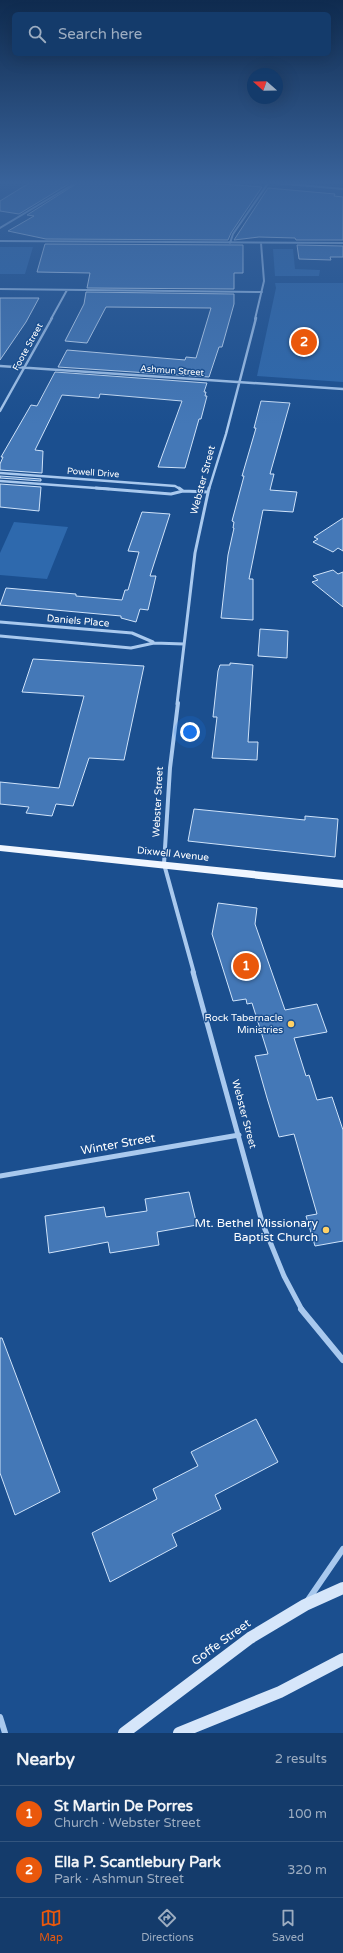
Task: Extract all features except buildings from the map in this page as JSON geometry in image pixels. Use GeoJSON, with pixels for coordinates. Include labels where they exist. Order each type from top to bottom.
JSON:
{"type":"FeatureCollection","features":[{"type":"Feature","properties":{"kind":"main road","name":"Dixwell Avenue"},"geometry":{"type":"LineString","coordinates":[[0,848],[164,864],[343,884]]}},
{"type":"Feature","properties":{"kind":"main road","name":"Goffe Street"},"geometry":{"type":"LineString","coordinates":[[124,1733],[250,1638],[305,1605],[343,1588]]}},
{"type":"Feature","properties":{"kind":"main road"},"geometry":{"type":"LineString","coordinates":[[178,1733],[280,1692],[343,1659]]}},
{"type":"Feature","properties":{"kind":"street","name":"Webster Street"},"geometry":{"type":"LineString","coordinates":[[263,263],[264,281],[262,292],[239,382],[208,492],[195,553],[170,768],[164,864],[262,1222],[278,1263],[300,1307],[320,1335],[343,1360]]}},
{"type":"Feature","properties":{"kind":"street"},"geometry":{"type":"LineString","coordinates":[[0,289],[262,292]]}},
{"type":"Feature","properties":{"kind":"street","name":"Foote Street"},"geometry":{"type":"LineString","coordinates":[[0,411],[67,290]]}},
{"type":"Feature","properties":{"kind":"street","name":"Ashmun Street"},"geometry":{"type":"LineString","coordinates":[[0,366],[343,389]]}},
{"type":"Feature","properties":{"kind":"street","name":"Powell Drive"},"geometry":{"type":"LineString","coordinates":[[0,473],[175,486],[184,491]]}},
{"type":"Feature","properties":{"kind":"street","name":"Powell Drive"},"geometry":{"type":"LineString","coordinates":[[0,481],[171,494],[184,491],[208,492]]}},
{"type":"Feature","properties":{"kind":"street","name":"Daniels Place"},"geometry":{"type":"LineString","coordinates":[[0,622],[132,633],[154,643]]}},
{"type":"Feature","properties":{"kind":"street","name":"Daniels Place"},"geometry":{"type":"LineString","coordinates":[[0,636],[131,648],[154,643],[184,644]]}},
{"type":"Feature","properties":{"kind":"street","name":"Winter Street"},"geometry":{"type":"LineString","coordinates":[[0,1176],[239,1135]]}},
{"type":"Feature","properties":{"kind":"street"},"geometry":{"type":"LineString","coordinates":[[305,1605],[343,1549]]}},
{"type":"Feature","properties":{"kind":"street"},"geometry":{"type":"LineString","coordinates":[[0,1717],[5,1733]]}},
{"type":"Feature","properties":{"kind":"shaded area"},"geometry":{"type":"Polygon","coordinates":[[[0,263],[28,263],[25,274],[0,274],[0,263]]]}},
{"type":"Feature","properties":{"kind":"shaded area"},"geometry":{"type":"Polygon","coordinates":[[[274,263],[294,263],[295,269],[320,270],[319,276],[275,276],[274,263]]]}},
{"type":"Feature","properties":{"kind":"shaded area"},"geometry":{"type":"Polygon","coordinates":[[[275,283],[343,283],[343,382],[257,376],[276,288],[275,283]]]}},
{"type":"Feature","properties":{"kind":"shaded area"},"geometry":{"type":"Polygon","coordinates":[[[14,522],[68,527],[47,579],[0,575],[0,553],[14,522]]]}},
{"type":"Feature","properties":{"kind":"place","name":"Ella P. Scantlebury Park"},"geometry":{"type":"Point","coordinates":[304,342]}},
{"type":"Feature","properties":{"kind":"place","name":"St Martin De Porres"},"geometry":{"type":"Point","coordinates":[246,966]}},
{"type":"Feature","properties":{"kind":"place","name":"Rock Tabernacle Ministries"},"geometry":{"type":"Point","coordinates":[291,1024]}},
{"type":"Feature","properties":{"kind":"place","name":"Mt. Bethel Missionary Baptist Church"},"geometry":{"type":"Point","coordinates":[326,1230]}}]}
